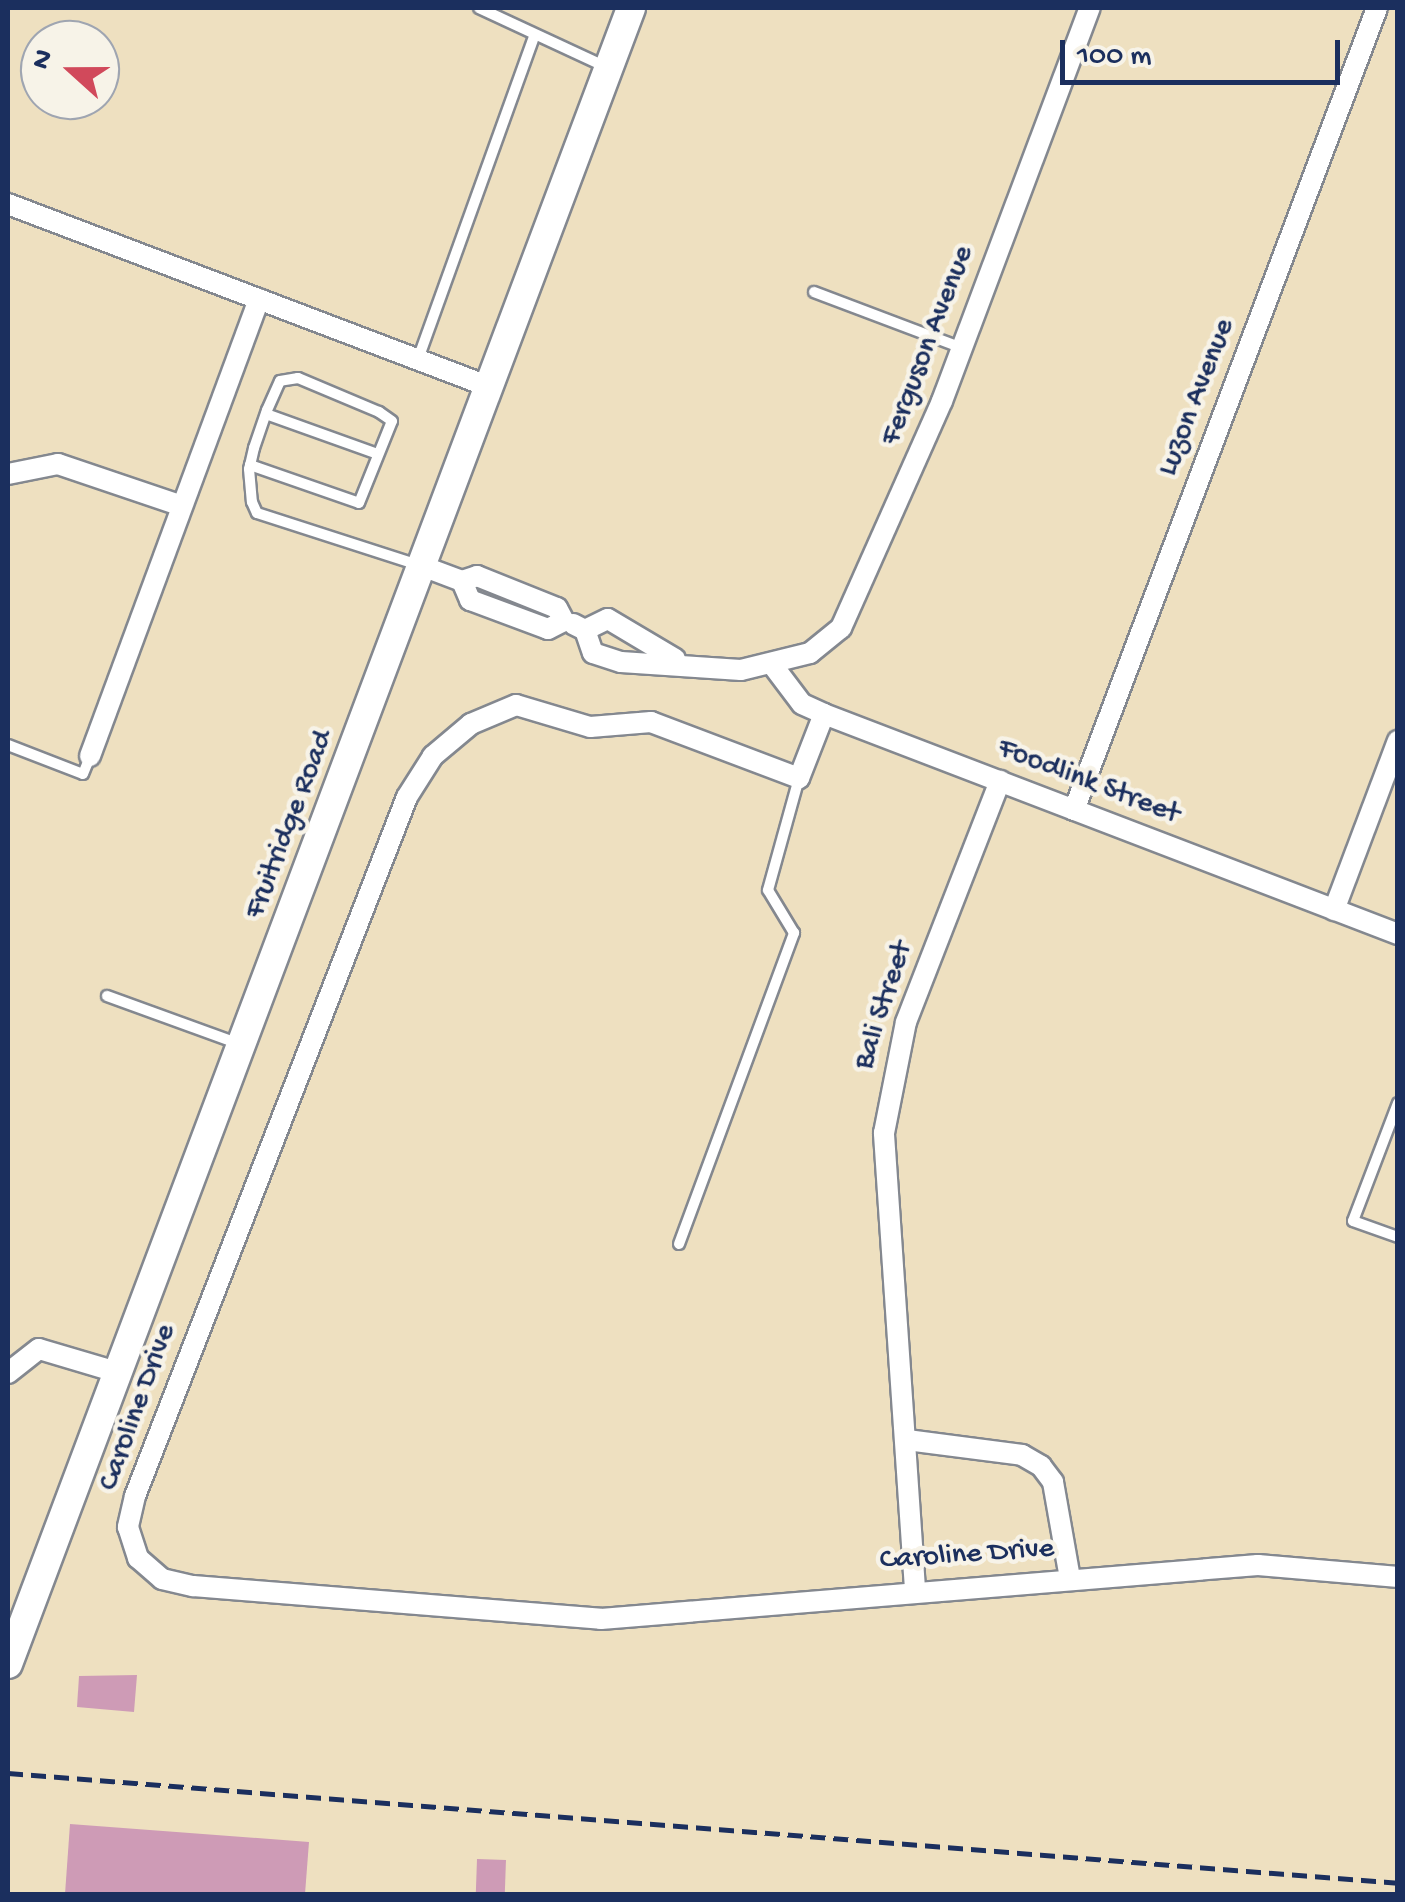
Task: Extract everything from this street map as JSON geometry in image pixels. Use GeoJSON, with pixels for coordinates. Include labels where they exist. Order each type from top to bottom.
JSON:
{"type":"FeatureCollection","features":[{"type":"Feature","properties":{"kind":"main road","name":"Fruitridge Road"},"geometry":{"type":"LineString","coordinates":[[8,1664],[631,8]]}},
{"type":"Feature","properties":{"kind":"street","name":"Ferguson Avenue"},"geometry":{"type":"LineString","coordinates":[[774,668],[841,628],[862,595],[962,348],[1090,8]]}},
{"type":"Feature","properties":{"kind":"street","name":"Luzon Avenue"},"geometry":{"type":"LineString","coordinates":[[1074,810],[1377,8]]}},
{"type":"Feature","properties":{"kind":"street"},"geometry":{"type":"LineString","coordinates":[[8,204],[490,386]]}},
{"type":"Feature","properties":{"kind":"street"},"geometry":{"type":"LineString","coordinates":[[90,756],[179,505],[259,299]]}},
{"type":"Feature","properties":{"kind":"street"},"geometry":{"type":"LineString","coordinates":[[8,474],[58,464],[179,505]]}},
{"type":"Feature","properties":{"kind":"street"},"geometry":{"type":"LineString","coordinates":[[422,566],[462,581],[477,576],[557,608],[564,620],[585,630],[592,652],[621,662],[675,660],[774,668]]}},
{"type":"Feature","properties":{"kind":"street"},"geometry":{"type":"LineString","coordinates":[[585,630],[608,619],[675,660]]}},
{"type":"Feature","properties":{"kind":"street","name":"Foodlink Street"},"geometry":{"type":"LineString","coordinates":[[774,668],[802,704],[824,714],[1398,934]]}},
{"type":"Feature","properties":{"kind":"street","name":"Caroline Drive"},"geometry":{"type":"LineString","coordinates":[[800,778],[650,722],[590,726],[516,704],[471,724],[433,756],[407,798],[128,1527],[138,1558],[162,1579],[194,1586],[581,1618],[1258,1565],[1398,1577]]}},
{"type":"Feature","properties":{"kind":"street"},"geometry":{"type":"LineString","coordinates":[[800,778],[824,714]]}},
{"type":"Feature","properties":{"kind":"street"},"geometry":{"type":"LineString","coordinates":[[1334,910],[1398,741]]}},
{"type":"Feature","properties":{"kind":"street","name":"Bali Street"},"geometry":{"type":"LineString","coordinates":[[915,1589],[884,1133],[891,1077],[1000,782]]}},
{"type":"Feature","properties":{"kind":"street"},"geometry":{"type":"LineString","coordinates":[[9,1367],[39,1349],[120,1373]]}},
{"type":"Feature","properties":{"kind":"street"},"geometry":{"type":"LineString","coordinates":[[907,1440],[1022,1455],[1040,1466],[1053,1482],[1070,1578]]}},
{"type":"Feature","properties":{"kind":"lane"},"geometry":{"type":"LineString","coordinates":[[480,8],[534,37],[609,68]]}},
{"type":"Feature","properties":{"kind":"lane"},"geometry":{"type":"LineString","coordinates":[[418,359],[534,37]]}},
{"type":"Feature","properties":{"kind":"lane"},"geometry":{"type":"LineString","coordinates":[[814,292],[962,348]]}},
{"type":"Feature","properties":{"kind":"lane"},"geometry":{"type":"LineString","coordinates":[[250,465],[360,503],[392,420],[332,390],[286,378],[266,414],[250,465],[257,513],[422,566]]}},
{"type":"Feature","properties":{"kind":"lane"},"geometry":{"type":"LineString","coordinates":[[266,414],[378,454]]}},
{"type":"Feature","properties":{"kind":"lane"},"geometry":{"type":"LineString","coordinates":[[8,745],[83,774],[90,756]]}},
{"type":"Feature","properties":{"kind":"lane"},"geometry":{"type":"LineString","coordinates":[[679,1244],[794,933],[768,890],[800,778]]}},
{"type":"Feature","properties":{"kind":"lane"},"geometry":{"type":"LineString","coordinates":[[107,996],[243,1045]]}},
{"type":"Feature","properties":{"kind":"lane"},"geometry":{"type":"LineString","coordinates":[[1398,1103],[1353,1221],[1398,1237]]}},
{"type":"Feature","properties":{"kind":"building"},"geometry":{"type":"Polygon","coordinates":[[[137,1675],[134,1712],[77,1707],[79,1676],[137,1675]]]}},
{"type":"Feature","properties":{"kind":"building"},"geometry":{"type":"Polygon","coordinates":[[[70,1824],[309,1842],[305,1894],[65,1894],[70,1824]]]}},
{"type":"Feature","properties":{"kind":"building"},"geometry":{"type":"Polygon","coordinates":[[[477,1859],[506,1860],[505,1894],[476,1894],[477,1859]]]}},
{"type":"Feature","properties":{"kind":"railway"},"geometry":{"type":"LineString","coordinates":[[8,1773],[1398,1883]]}}]}
